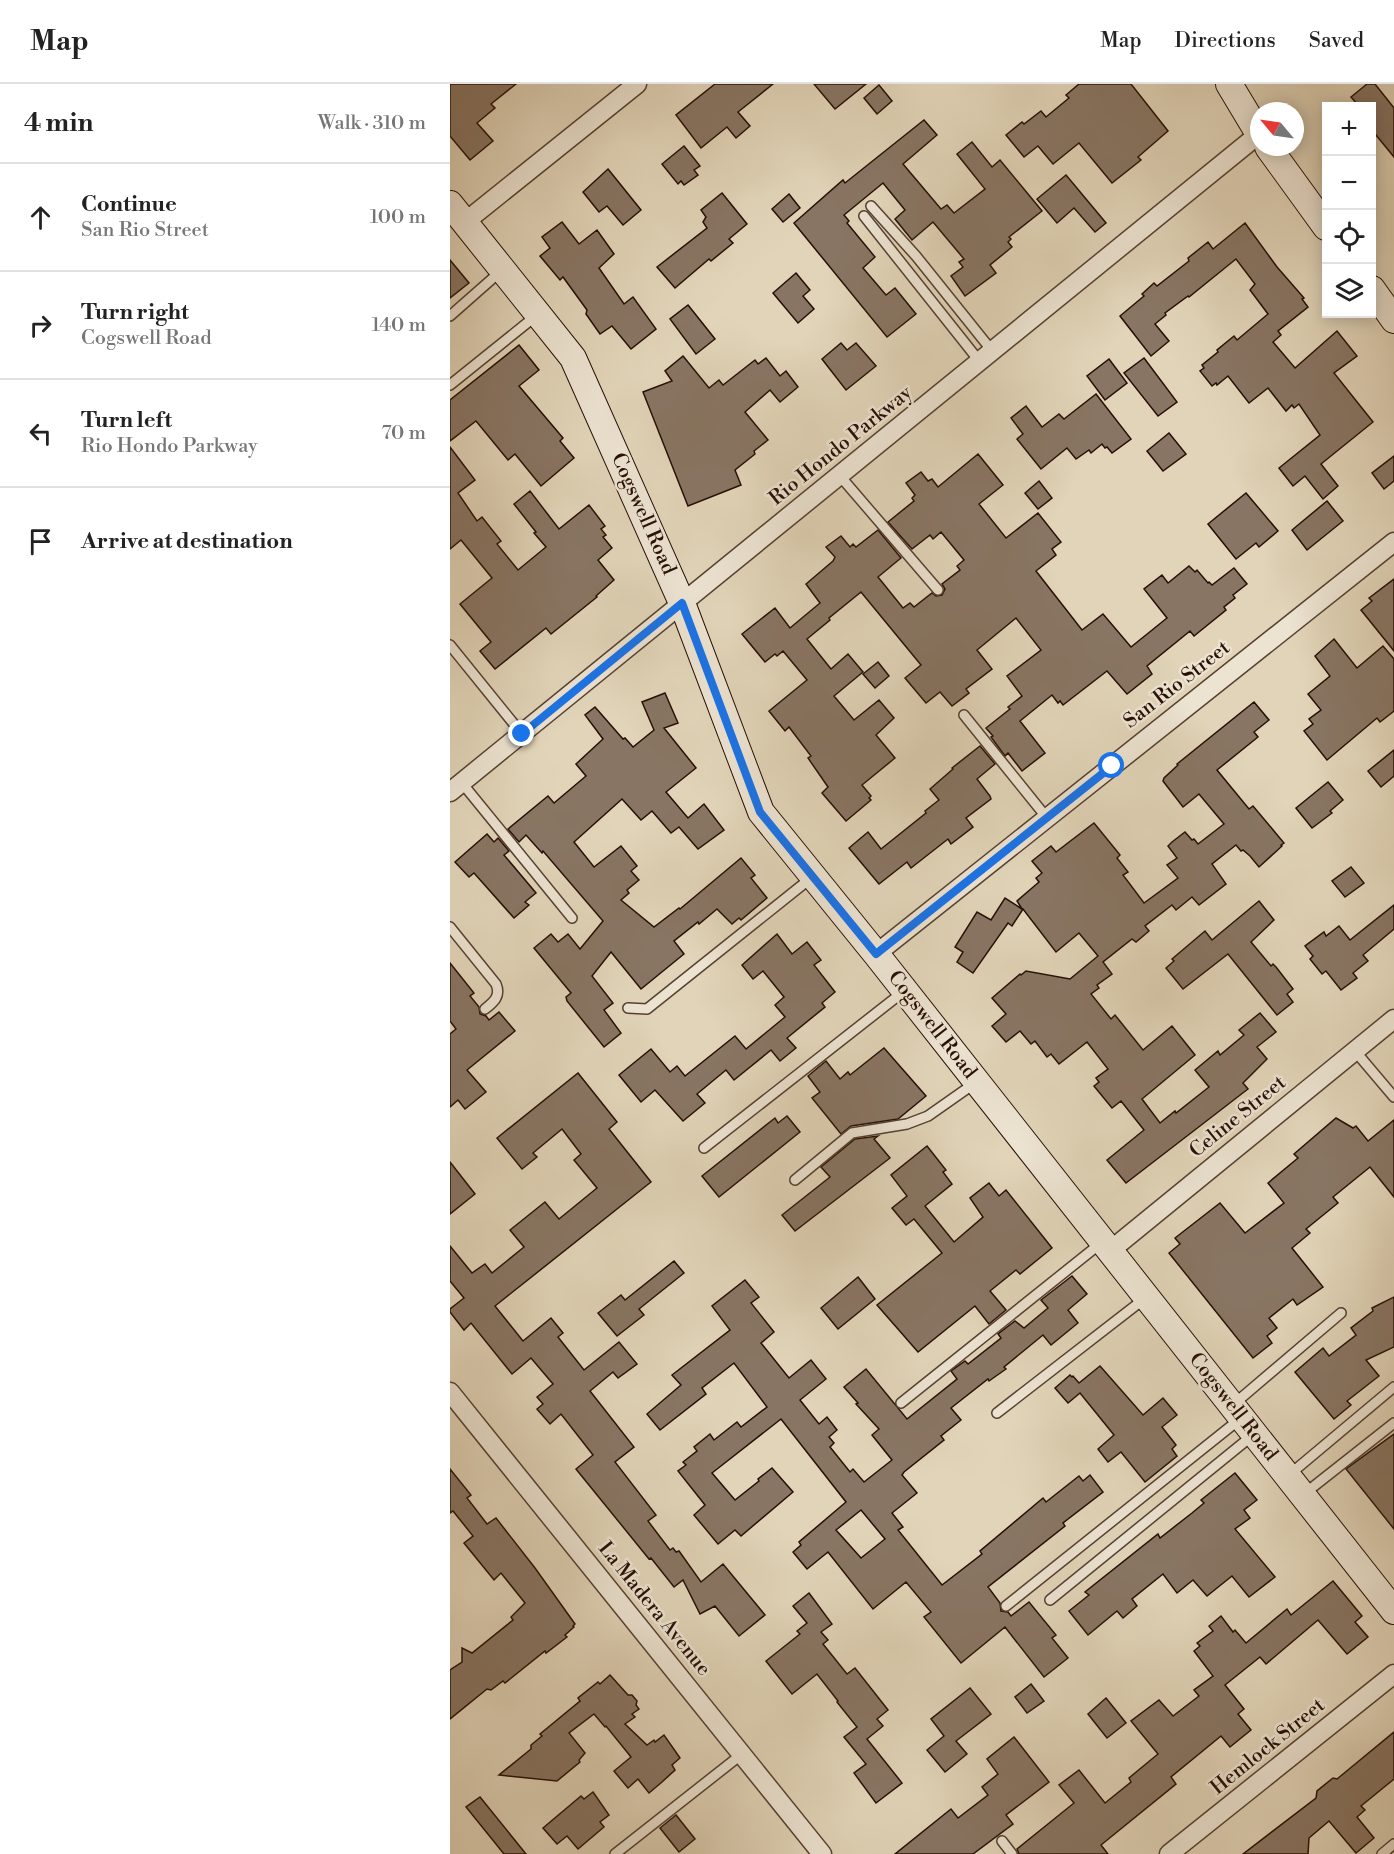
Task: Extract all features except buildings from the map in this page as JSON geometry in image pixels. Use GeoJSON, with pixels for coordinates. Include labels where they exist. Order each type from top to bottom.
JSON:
{"type":"FeatureCollection","features":[{"type":"Feature","properties":{"kind":"street"},"geometry":{"type":"LineString","coordinates":[[458,217],[638,84]]}},
{"type":"Feature","properties":{"kind":"street"},"geometry":{"type":"LineString","coordinates":[[1229,84],[1250,119]]}},
{"type":"Feature","properties":{"kind":"street","name":"Rio Hondo Parkway"},"geometry":{"type":"LineString","coordinates":[[456,788],[1250,141]]}},
{"type":"Feature","properties":{"kind":"street"},"geometry":{"type":"LineString","coordinates":[[1275,156],[1322,221]]}},
{"type":"Feature","properties":{"kind":"street","name":"Cogswell Road"},"geometry":{"type":"LineString","coordinates":[[458,217],[573,358],[682,603],[760,812],[977,1081],[1394,1611]]}},
{"type":"Feature","properties":{"kind":"street"},"geometry":{"type":"LineString","coordinates":[[1376,296],[1394,320]]}},
{"type":"Feature","properties":{"kind":"street","name":"San Rio Street"},"geometry":{"type":"LineString","coordinates":[[876,954],[1394,542]]}},
{"type":"Feature","properties":{"kind":"street","name":"Celine Street"},"geometry":{"type":"LineString","coordinates":[[1107,1246],[1394,1019]]}},
{"type":"Feature","properties":{"kind":"street","name":"La Madera Avenue"},"geometry":{"type":"LineString","coordinates":[[450,1392],[822,1854]]}},
{"type":"Feature","properties":{"kind":"street","name":"Hemlock Street"},"geometry":{"type":"LineString","coordinates":[[1169,1854],[1394,1674]]}},
{"type":"Feature","properties":{"kind":"lane"},"geometry":{"type":"LineString","coordinates":[[871,206],[916,256],[986,357]]}},
{"type":"Feature","properties":{"kind":"lane"},"geometry":{"type":"LineString","coordinates":[[864,216],[986,357]]}},
{"type":"Feature","properties":{"kind":"lane"},"geometry":{"type":"LineString","coordinates":[[450,316],[503,270]]}},
{"type":"Feature","properties":{"kind":"lane"},"geometry":{"type":"LineString","coordinates":[[450,385],[538,314]]}},
{"type":"Feature","properties":{"kind":"lane"},"geometry":{"type":"LineString","coordinates":[[840,476],[938,590]]}},
{"type":"Feature","properties":{"kind":"lane"},"geometry":{"type":"LineString","coordinates":[[450,645],[522,734]]}},
{"type":"Feature","properties":{"kind":"lane"},"geometry":{"type":"LineString","coordinates":[[964,715],[1047,818]]}},
{"type":"Feature","properties":{"kind":"lane"},"geometry":{"type":"LineString","coordinates":[[456,788],[572,918]]}},
{"type":"Feature","properties":{"kind":"lane"},"geometry":{"type":"LineString","coordinates":[[628,1008],[646,1009],[813,876]]}},
{"type":"Feature","properties":{"kind":"lane"},"geometry":{"type":"LineString","coordinates":[[450,927],[496,984],[498,990],[496,999],[485,1009]]}},
{"type":"Feature","properties":{"kind":"lane"},"geometry":{"type":"LineString","coordinates":[[704,1148],[905,991]]}},
{"type":"Feature","properties":{"kind":"lane"},"geometry":{"type":"LineString","coordinates":[[1355,1051],[1394,1097]]}},
{"type":"Feature","properties":{"kind":"lane"},"geometry":{"type":"LineString","coordinates":[[795,1180],[852,1133],[907,1124],[928,1116],[977,1081]]}},
{"type":"Feature","properties":{"kind":"lane"},"geometry":{"type":"LineString","coordinates":[[901,1403],[1107,1246]]}},
{"type":"Feature","properties":{"kind":"lane"},"geometry":{"type":"LineString","coordinates":[[997,1413],[1147,1297]]}},
{"type":"Feature","properties":{"kind":"lane"},"geometry":{"type":"LineString","coordinates":[[1050,1600],[1243,1419],[1341,1314]]}},
{"type":"Feature","properties":{"kind":"lane"},"geometry":{"type":"LineString","coordinates":[[1295,1486],[1394,1387]]}},
{"type":"Feature","properties":{"kind":"lane"},"geometry":{"type":"LineString","coordinates":[[1006,1606],[1243,1419]]}},
{"type":"Feature","properties":{"kind":"lane"},"geometry":{"type":"LineString","coordinates":[[1295,1486],[1394,1423]]}},
{"type":"Feature","properties":{"kind":"lane"},"geometry":{"type":"LineString","coordinates":[[615,1854],[742,1754]]}},
{"type":"Feature","properties":{"kind":"lane"},"geometry":{"type":"LineString","coordinates":[[1002,1841],[1012,1854]]}},
{"type":"Feature","properties":{"kind":"lane"},"geometry":{"type":"LineString","coordinates":[[1382,1854],[1394,1844]]}},
{"type":"Feature","properties":{"kind":"route"},"geometry":{"type":"LineString","coordinates":[[522,734],[682,603],[760,812],[876,954],[1112,766]]}}]}
